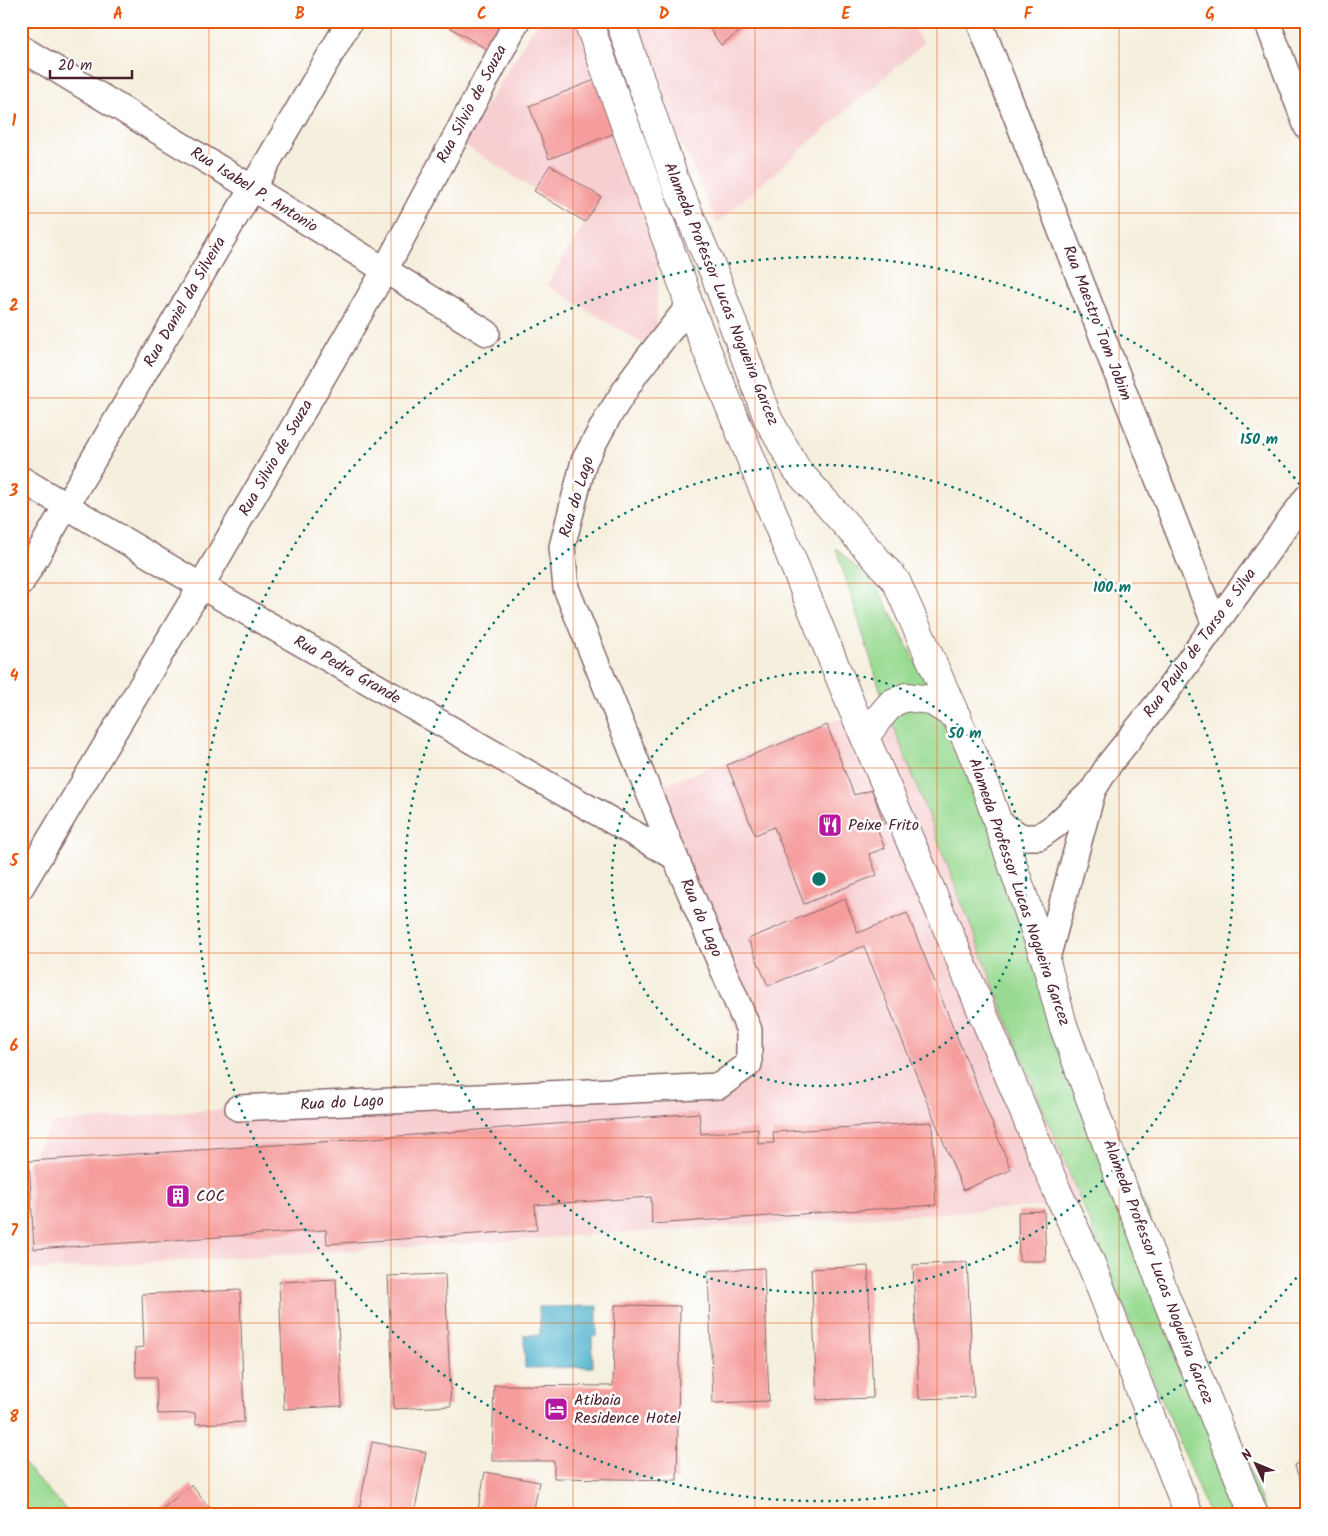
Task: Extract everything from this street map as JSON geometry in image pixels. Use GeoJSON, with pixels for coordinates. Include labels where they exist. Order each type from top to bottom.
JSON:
{"type":"FeatureCollection","features":[{"type":"Feature","properties":{"kind":"main road","name":"Alameda Professor Lucas Nogueira Garcez"},"geometry":{"type":"LineString","coordinates":[[588,21],[684,287],[689,306],[865,737],[1058,1193],[1090,1261],[1188,1515]]}},
{"type":"Feature","properties":{"kind":"main road","name":"Alameda Professor Lucas Nogueira Garcez"},"geometry":{"type":"LineString","coordinates":[[620,21],[676,184],[716,275],[768,419],[797,470],[896,581],[979,768],[1046,962],[1063,1026],[1126,1196],[1141,1229],[1165,1295],[1254,1515]]}},
{"type":"Feature","properties":{"kind":"main road"},"geometry":{"type":"LineString","coordinates":[[865,737],[892,703],[906,697],[930,700],[957,717]]}},
{"type":"Feature","properties":{"kind":"street","name":"Rua Daniel da Silveira"},"geometry":{"type":"LineString","coordinates":[[21,583],[350,21]]}},
{"type":"Feature","properties":{"kind":"street","name":"Rua Silvio de Souza"},"geometry":{"type":"LineString","coordinates":[[21,887],[201,586],[385,270],[516,21]]}},
{"type":"Feature","properties":{"kind":"street","name":"Rua Maestro Tom Jobim"},"geometry":{"type":"LineString","coordinates":[[979,21],[1215,625]]}},
{"type":"Feature","properties":{"kind":"street"},"geometry":{"type":"LineString","coordinates":[[1267,21],[1307,127]]}},
{"type":"Feature","properties":{"kind":"street","name":"Rua Isabel P. Antonio"},"geometry":{"type":"LineString","coordinates":[[21,48],[486,333]]}},
{"type":"Feature","properties":{"kind":"street","name":"Rua do Lago"},"geometry":{"type":"LineString","coordinates":[[238,1108],[719,1086],[749,1064],[749,1030],[675,857],[566,588],[562,546],[584,461],[608,417],[636,373],[689,306]]}},
{"type":"Feature","properties":{"kind":"street","name":"Rua Pedra Grande"},"geometry":{"type":"LineString","coordinates":[[21,479],[201,586],[675,857]]}},
{"type":"Feature","properties":{"kind":"street","name":"Rua Paulo de Tarso e Silva"},"geometry":{"type":"LineString","coordinates":[[998,822],[1022,837],[1039,837],[1056,825],[1093,790],[1110,763],[1162,698],[1307,497]]}},
{"type":"Feature","properties":{"kind":"street","name":"Rua Paulo de Tarso e Silva"},"geometry":{"type":"LineString","coordinates":[[1046,962],[1093,790]]}},
{"type":"Feature","properties":{"kind":"shaded area"},"geometry":{"type":"Polygon","coordinates":[[[538,21],[623,21],[686,189],[659,199],[656,352],[547,285],[585,222],[463,144],[538,21]]]}},
{"type":"Feature","properties":{"kind":"shaded area"},"geometry":{"type":"Polygon","coordinates":[[[628,21],[908,21],[924,43],[717,223],[628,21]]]}},
{"type":"Feature","properties":{"kind":"shaded area"},"geometry":{"type":"Polygon","coordinates":[[[884,702],[1017,1045],[1083,1204],[21,1271],[21,1174],[53,1123],[238,1108],[719,1086],[749,1064],[648,791],[884,702]]]}},
{"type":"Feature","properties":{"kind":"green space"},"geometry":{"type":"Polygon","coordinates":[[[836,548],[879,590],[1046,920],[1068,1014],[1267,1515],[1209,1515],[1017,1045],[884,702],[836,548]]]}},
{"type":"Feature","properties":{"kind":"green space"},"geometry":{"type":"Polygon","coordinates":[[[21,1461],[71,1515],[21,1515],[21,1461]]]}},
{"type":"Feature","properties":{"kind":"water"},"geometry":{"type":"Polygon","coordinates":[[[597,1306],[597,1336],[592,1336],[593,1367],[525,1368],[524,1335],[540,1335],[539,1307],[597,1306]]]}},
{"type":"Feature","properties":{"kind":"building"},"geometry":{"type":"Polygon","coordinates":[[[439,21],[507,21],[490,51],[439,21]]]}},
{"type":"Feature","properties":{"kind":"building"},"geometry":{"type":"Polygon","coordinates":[[[704,21],[755,21],[721,45],[704,21]]]}},
{"type":"Feature","properties":{"kind":"building"},"geometry":{"type":"Polygon","coordinates":[[[600,78],[620,131],[549,159],[529,106],[600,78]]]}},
{"type":"Feature","properties":{"kind":"building"},"geometry":{"type":"Polygon","coordinates":[[[550,165],[601,197],[585,222],[534,191],[550,165]]]}},
{"type":"Feature","properties":{"kind":"building"},"geometry":{"type":"Polygon","coordinates":[[[827,725],[854,795],[872,790],[884,824],[876,826],[885,848],[869,854],[877,875],[804,904],[774,827],[755,835],[727,765],[827,725]]]}},
{"type":"Feature","properties":{"kind":"building"},"geometry":{"type":"Polygon","coordinates":[[[845,899],[858,933],[907,913],[1011,1170],[963,1190],[864,946],[768,986],[748,939],[845,899]]]}},
{"type":"Feature","properties":{"kind":"building"},"geometry":{"type":"Polygon","coordinates":[[[699,1113],[701,1134],[758,1129],[758,1144],[774,1143],[773,1132],[932,1122],[936,1205],[652,1224],[651,1197],[535,1205],[537,1230],[327,1244],[326,1230],[34,1249],[29,1161],[321,1142],[699,1113]]]}},
{"type":"Feature","properties":{"kind":"building"},"geometry":{"type":"Polygon","coordinates":[[[1044,1211],[1046,1261],[1019,1261],[1018,1212],[1044,1211]]]}},
{"type":"Feature","properties":{"kind":"building"},"geometry":{"type":"Polygon","coordinates":[[[967,1262],[974,1397],[919,1399],[913,1265],[967,1262]]]}},
{"type":"Feature","properties":{"kind":"building"},"geometry":{"type":"Polygon","coordinates":[[[868,1266],[873,1398],[817,1400],[811,1269],[868,1266]]]}},
{"type":"Feature","properties":{"kind":"building"},"geometry":{"type":"Polygon","coordinates":[[[764,1268],[769,1401],[713,1403],[708,1271],[764,1268]]]}},
{"type":"Feature","properties":{"kind":"building"},"geometry":{"type":"Polygon","coordinates":[[[445,1274],[451,1406],[394,1409],[388,1276],[445,1274]]]}},
{"type":"Feature","properties":{"kind":"building"},"geometry":{"type":"Polygon","coordinates":[[[336,1279],[342,1406],[284,1409],[279,1282],[336,1279]]]}},
{"type":"Feature","properties":{"kind":"building"},"geometry":{"type":"Polygon","coordinates":[[[240,1290],[244,1422],[196,1424],[195,1413],[158,1414],[156,1377],[136,1377],[135,1348],[144,1347],[142,1294],[240,1290]]]}},
{"type":"Feature","properties":{"kind":"building"},"geometry":{"type":"Polygon","coordinates":[[[615,1305],[680,1306],[677,1480],[554,1478],[554,1461],[492,1461],[494,1385],[613,1386],[615,1305]]]}},
{"type":"Feature","properties":{"kind":"building"},"geometry":{"type":"Polygon","coordinates":[[[372,1442],[426,1452],[414,1515],[358,1515],[372,1442]]]}},
{"type":"Feature","properties":{"kind":"building"},"geometry":{"type":"Polygon","coordinates":[[[1307,1460],[1307,1499],[1294,1465],[1307,1460]]]}},
{"type":"Feature","properties":{"kind":"building"},"geometry":{"type":"Polygon","coordinates":[[[485,1472],[539,1482],[533,1515],[477,1515],[485,1472]]]}},
{"type":"Feature","properties":{"kind":"building"},"geometry":{"type":"Polygon","coordinates":[[[191,1485],[216,1515],[165,1515],[161,1510],[191,1485]]]}},
{"type":"Feature","properties":{"kind":"place","name":"Peixe Frito"},"geometry":{"type":"Point","coordinates":[830,825]}},
{"type":"Feature","properties":{"kind":"place","name":"COC"},"geometry":{"type":"Point","coordinates":[178,1196]}},
{"type":"Feature","properties":{"kind":"place","name":"Atibaia Residence Hotel"},"geometry":{"type":"Point","coordinates":[556,1409]}}]}
